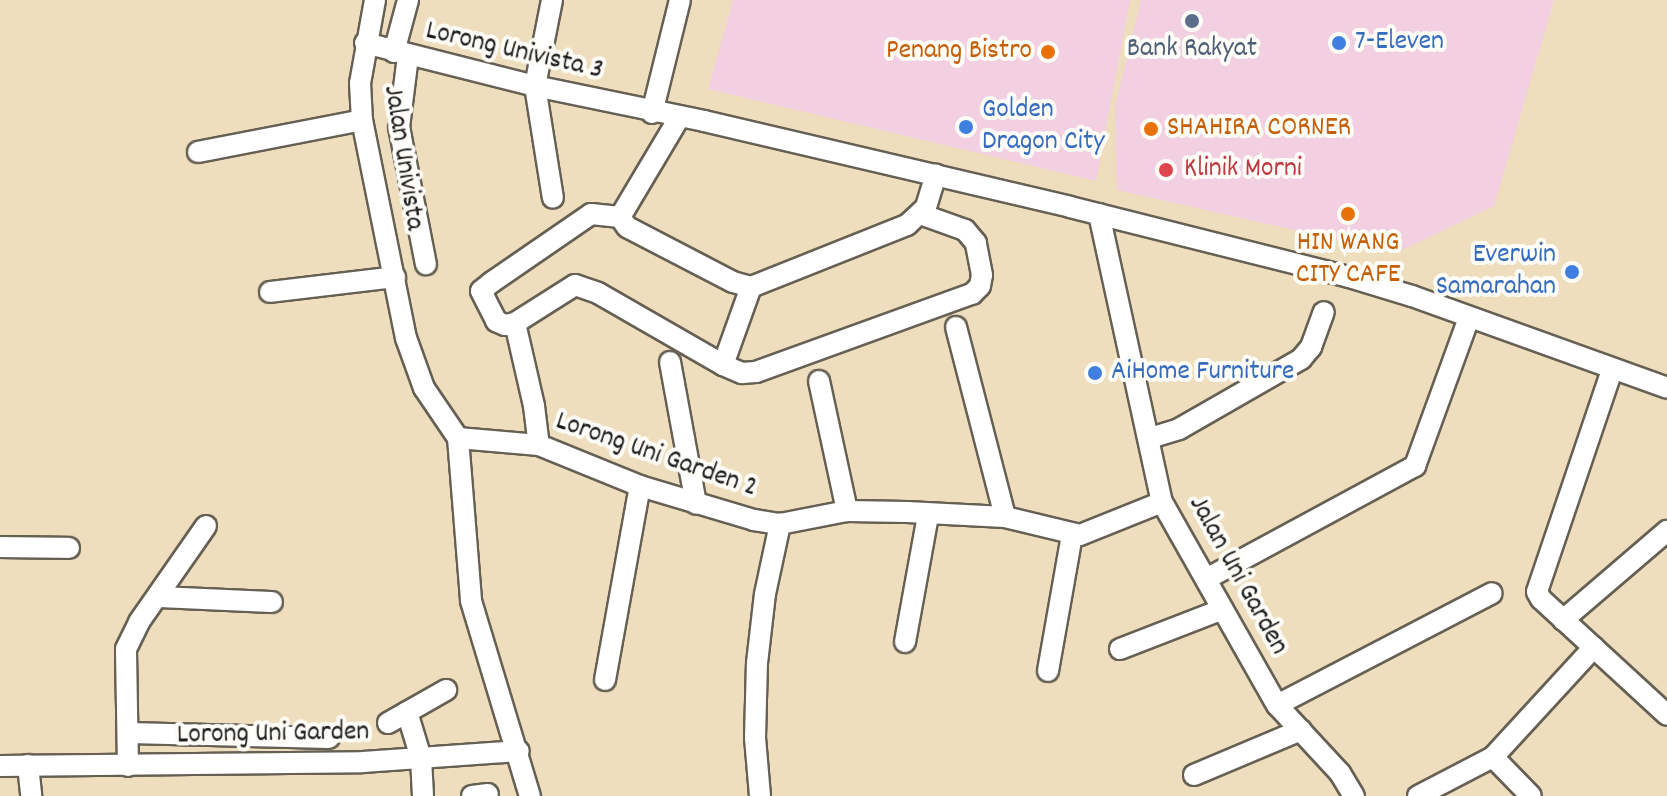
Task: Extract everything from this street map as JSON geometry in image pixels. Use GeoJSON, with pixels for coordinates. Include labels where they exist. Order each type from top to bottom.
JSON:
{"type":"FeatureCollection","features":[{"type":"Feature","properties":{"kind":"street","name":"Jalan Univista"},"geometry":{"type":"LineString","coordinates":[[375,0],[360,83],[362,120],[406,338],[424,388],[458,438]]}},
{"type":"Feature","properties":{"kind":"street"},"geometry":{"type":"LineString","coordinates":[[408,0],[401,54],[399,127],[426,264]]}},
{"type":"Feature","properties":{"kind":"street"},"geometry":{"type":"LineString","coordinates":[[552,0],[535,86],[553,198]]}},
{"type":"Feature","properties":{"kind":"street"},"geometry":{"type":"LineString","coordinates":[[652,113],[680,0]]}},
{"type":"Feature","properties":{"kind":"street","name":"Lorong Univista 3"},"geometry":{"type":"LineString","coordinates":[[365,43],[535,86],[936,175],[1349,277],[1667,388]]}},
{"type":"Feature","properties":{"kind":"street"},"geometry":{"type":"LineString","coordinates":[[620,217],[679,118]]}},
{"type":"Feature","properties":{"kind":"street"},"geometry":{"type":"LineString","coordinates":[[198,152],[362,120]]}},
{"type":"Feature","properties":{"kind":"street"},"geometry":{"type":"LineString","coordinates":[[920,214],[965,230],[976,243],[982,275],[980,286],[972,294],[756,372],[742,373],[723,365],[598,293],[575,285],[515,323],[505,325],[496,321],[481,291],[591,214],[620,217],[627,227],[733,282],[751,287],[907,225],[920,214],[936,175]]}},
{"type":"Feature","properties":{"kind":"street","name":"Jalan Uni Garden"},"geometry":{"type":"LineString","coordinates":[[1099,214],[1162,502],[1277,705],[1340,773],[1354,796]]}},
{"type":"Feature","properties":{"kind":"street"},"geometry":{"type":"LineString","coordinates":[[270,292],[395,277]]}},
{"type":"Feature","properties":{"kind":"street"},"geometry":{"type":"LineString","coordinates":[[723,365],[751,287]]}},
{"type":"Feature","properties":{"kind":"street"},"geometry":{"type":"LineString","coordinates":[[1150,438],[1179,429],[1301,359],[1311,347],[1324,312]]}},
{"type":"Feature","properties":{"kind":"street"},"geometry":{"type":"LineString","coordinates":[[1206,579],[1415,466],[1469,318]]}},
{"type":"Feature","properties":{"kind":"street"},"geometry":{"type":"LineString","coordinates":[[515,323],[534,406],[539,445]]}},
{"type":"Feature","properties":{"kind":"street"},"geometry":{"type":"LineString","coordinates":[[956,327],[1005,517]]}},
{"type":"Feature","properties":{"kind":"street"},"geometry":{"type":"LineString","coordinates":[[670,362],[696,504]]}},
{"type":"Feature","properties":{"kind":"street"},"geometry":{"type":"LineString","coordinates":[[1612,370],[1538,584],[1541,599],[1667,715]]}},
{"type":"Feature","properties":{"kind":"street"},"geometry":{"type":"LineString","coordinates":[[819,381],[847,511]]}},
{"type":"Feature","properties":{"kind":"street"},"geometry":{"type":"LineString","coordinates":[[458,438],[471,601],[519,751],[530,796]]}},
{"type":"Feature","properties":{"kind":"street","name":"Lorong Uni Garden 2"},"geometry":{"type":"LineString","coordinates":[[458,438],[539,445],[640,486],[696,504],[780,524],[847,511],[1005,517],[1072,535]]}},
{"type":"Feature","properties":{"kind":"street"},"geometry":{"type":"LineString","coordinates":[[605,680],[640,486]]}},
{"type":"Feature","properties":{"kind":"street"},"geometry":{"type":"LineString","coordinates":[[1048,671],[1072,535],[1088,534],[1162,502]]}},
{"type":"Feature","properties":{"kind":"street"},"geometry":{"type":"LineString","coordinates":[[905,642],[928,515]]}},
{"type":"Feature","properties":{"kind":"street"},"geometry":{"type":"LineString","coordinates":[[760,796],[755,738],[757,663],[765,594],[780,524]]}},
{"type":"Feature","properties":{"kind":"street"},"geometry":{"type":"LineString","coordinates":[[128,766],[126,649],[130,635],[206,526]]}},
{"type":"Feature","properties":{"kind":"street"},"geometry":{"type":"LineString","coordinates":[[1563,620],[1667,531]]}},
{"type":"Feature","properties":{"kind":"street"},"geometry":{"type":"LineString","coordinates":[[0,547],[69,548]]}},
{"type":"Feature","properties":{"kind":"street"},"geometry":{"type":"LineString","coordinates":[[1277,705],[1492,593]]}},
{"type":"Feature","properties":{"kind":"street"},"geometry":{"type":"LineString","coordinates":[[158,597],[180,601],[272,602]]}},
{"type":"Feature","properties":{"kind":"street"},"geometry":{"type":"LineString","coordinates":[[1120,649],[1223,609]]}},
{"type":"Feature","properties":{"kind":"street"},"geometry":{"type":"LineString","coordinates":[[1418,796],[1493,757],[1594,647]]}},
{"type":"Feature","properties":{"kind":"street"},"geometry":{"type":"LineString","coordinates":[[388,723],[446,690]]}},
{"type":"Feature","properties":{"kind":"street"},"geometry":{"type":"LineString","coordinates":[[407,712],[421,758],[423,796]]}},
{"type":"Feature","properties":{"kind":"street"},"geometry":{"type":"LineString","coordinates":[[1194,775],[1301,730]]}},
{"type":"Feature","properties":{"kind":"street"},"geometry":{"type":"LineString","coordinates":[[129,733],[329,738]]}},
{"type":"Feature","properties":{"kind":"street","name":"Lorong Uni Garden"},"geometry":{"type":"LineString","coordinates":[[0,766],[128,766],[421,758],[519,751]]}},
{"type":"Feature","properties":{"kind":"street"},"geometry":{"type":"LineString","coordinates":[[1493,757],[1531,796]]}},
{"type":"Feature","properties":{"kind":"street"},"geometry":{"type":"LineString","coordinates":[[28,765],[31,796]]}},
{"type":"Feature","properties":{"kind":"shaded area"},"geometry":{"type":"Polygon","coordinates":[[[733,0],[1130,0],[1096,181],[708,89],[733,0]]]}},
{"type":"Feature","properties":{"kind":"shaded area"},"geometry":{"type":"Polygon","coordinates":[[[1141,0],[1554,0],[1494,206],[1396,253],[1117,190],[1115,106],[1141,0]]]}},
{"type":"Feature","properties":{"kind":"place","name":"Bank Rakyat"},"geometry":{"type":"Point","coordinates":[1192,21]}},
{"type":"Feature","properties":{"kind":"place","name":"7-Eleven"},"geometry":{"type":"Point","coordinates":[1339,43]}},
{"type":"Feature","properties":{"kind":"place","name":"Penang Bistro"},"geometry":{"type":"Point","coordinates":[1048,52]}},
{"type":"Feature","properties":{"kind":"place","name":"Golden Dragon City"},"geometry":{"type":"Point","coordinates":[966,127]}},
{"type":"Feature","properties":{"kind":"place","name":"SHAHIRA CORNER"},"geometry":{"type":"Point","coordinates":[1151,129]}},
{"type":"Feature","properties":{"kind":"place","name":"Klinik Morni"},"geometry":{"type":"Point","coordinates":[1166,170]}},
{"type":"Feature","properties":{"kind":"place","name":"HIN WANG CITY CAFE"},"geometry":{"type":"Point","coordinates":[1348,214]}},
{"type":"Feature","properties":{"kind":"place","name":"Everwin Samarahan"},"geometry":{"type":"Point","coordinates":[1572,272]}},
{"type":"Feature","properties":{"kind":"place","name":"AiHome Furniture"},"geometry":{"type":"Point","coordinates":[1095,373]}}]}
